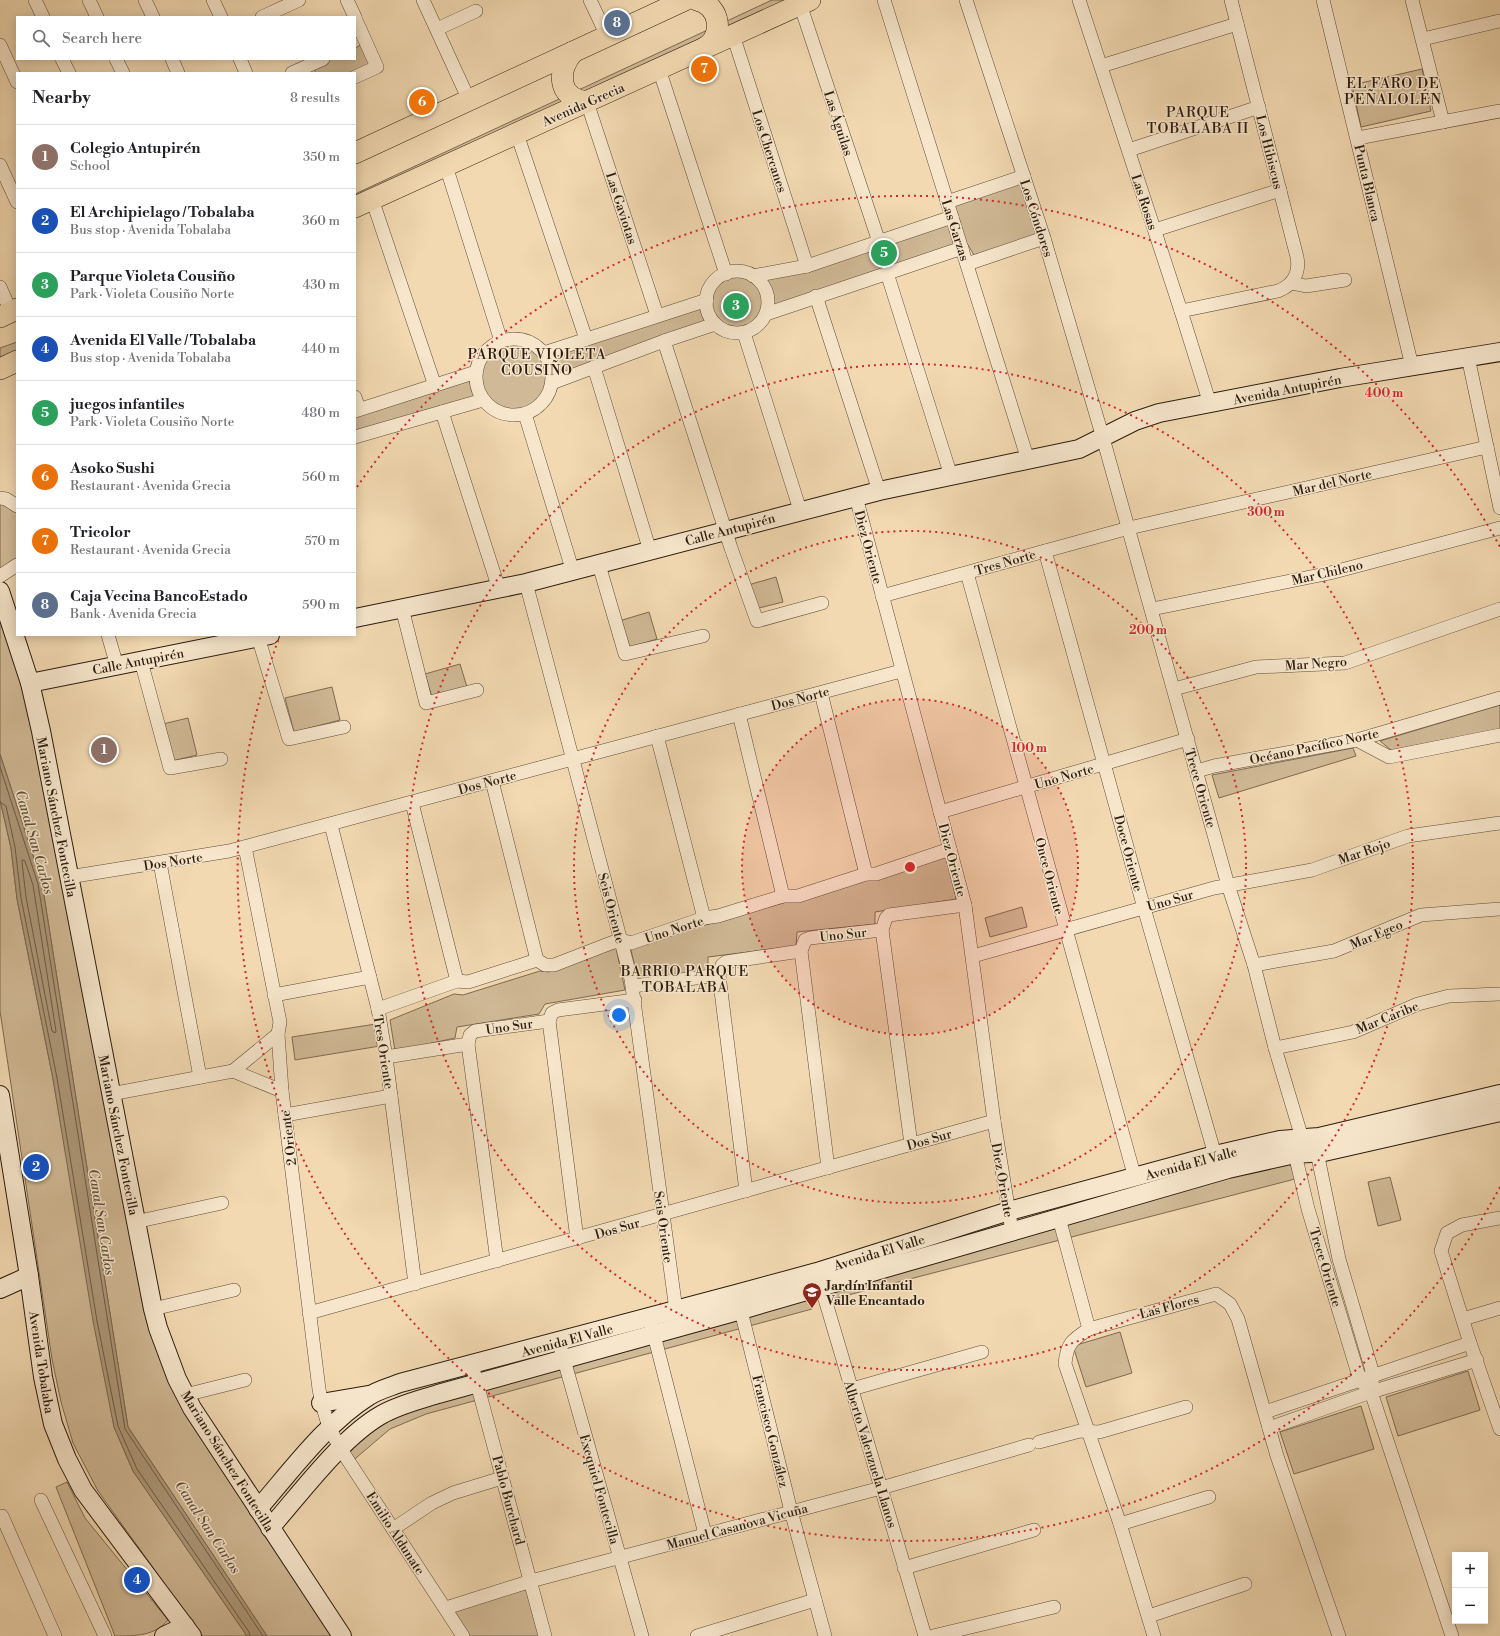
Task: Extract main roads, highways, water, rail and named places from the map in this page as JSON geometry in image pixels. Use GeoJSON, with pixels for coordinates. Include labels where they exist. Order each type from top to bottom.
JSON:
{"type":"FeatureCollection","features":[{"type":"Feature","properties":{"kind":"main road"},"geometry":{"type":"LineString","coordinates":[[356,152],[686,0],[705,2],[712,8],[716,16],[718,25],[714,38],[706,47],[698,51]]}},
{"type":"Feature","properties":{"kind":"main road","name":"Avenida Grecia"},"geometry":{"type":"LineString","coordinates":[[363,203],[805,2]]}},
{"type":"Feature","properties":{"kind":"main road"},"geometry":{"type":"LineString","coordinates":[[573,52],[564,66],[562,82],[570,95],[580,101],[587,102]]}},
{"type":"Feature","properties":{"kind":"water"},"geometry":{"type":"Polygon","coordinates":[[[0,754],[42,883],[128,1427],[267,1636],[247,1636],[133,1471],[114,1427],[93,1321],[53,1079],[17,899],[11,848],[0,800],[0,754]]]}},
{"type":"Feature","properties":{"kind":"place","name":"Caja Vecina BancoEstado"},"geometry":{"type":"Point","coordinates":[617,23]}},
{"type":"Feature","properties":{"kind":"place","name":"Tricolor"},"geometry":{"type":"Point","coordinates":[704,69]}},
{"type":"Feature","properties":{"kind":"place","name":"Asoko Sushi"},"geometry":{"type":"Point","coordinates":[422,102]}},
{"type":"Feature","properties":{"kind":"place","name":"juegos infantiles"},"geometry":{"type":"Point","coordinates":[884,253]}},
{"type":"Feature","properties":{"kind":"place","name":"Parque Violeta Cousiño"},"geometry":{"type":"Point","coordinates":[736,306]}},
{"type":"Feature","properties":{"kind":"place","name":"Colegio Antupirén"},"geometry":{"type":"Point","coordinates":[104,750]}},
{"type":"Feature","properties":{"kind":"place","name":"El Archipielago / Tobalaba"},"geometry":{"type":"Point","coordinates":[36,1167]}},
{"type":"Feature","properties":{"kind":"place","name":"Jardín Infantil Valle Encantado"},"geometry":{"type":"Point","coordinates":[812,1309]}},
{"type":"Feature","properties":{"kind":"place","name":"Avenida El Valle / Tobalaba"},"geometry":{"type":"Point","coordinates":[137,1580]}},
{"type":"Feature","properties":{"kind":"district","name":"EL FARO DE PEÑALOLÉN"},"geometry":{"type":"Point","coordinates":[1393,92]}},
{"type":"Feature","properties":{"kind":"district","name":"PARQUE TOBALABA II"},"geometry":{"type":"Point","coordinates":[1198,120]}},
{"type":"Feature","properties":{"kind":"district","name":"PARQUE VIOLETA COUSIÑO"},"geometry":{"type":"Point","coordinates":[537,362]}},
{"type":"Feature","properties":{"kind":"district","name":"BARRIO PARQUE TOBALABA"},"geometry":{"type":"Point","coordinates":[685,980]}},
{"type":"Feature","properties":{"kind":"water label","name":"Canal San Carlos"},"geometry":{"type":"Point","coordinates":[35,842]}},
{"type":"Feature","properties":{"kind":"water label","name":"Canal San Carlos"},"geometry":{"type":"Point","coordinates":[102,1222]}},
{"type":"Feature","properties":{"kind":"water label","name":"Canal San Carlos"},"geometry":{"type":"Point","coordinates":[208,1527]}}]}
